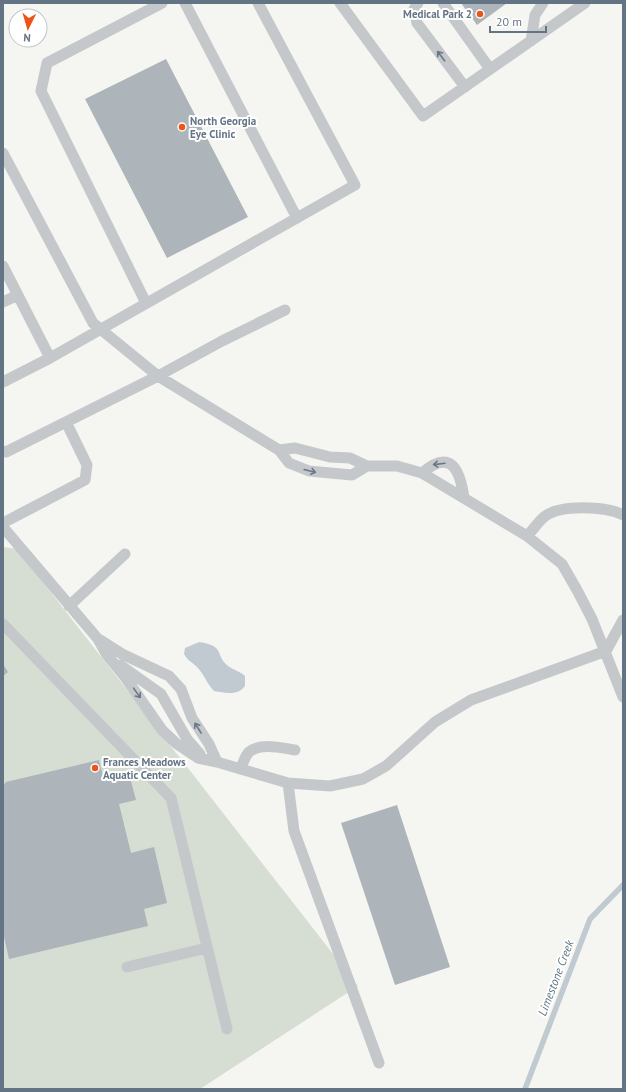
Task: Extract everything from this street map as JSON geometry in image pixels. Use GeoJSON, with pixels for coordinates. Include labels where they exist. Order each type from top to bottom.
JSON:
{"type":"FeatureCollection","features":[{"type":"Feature","properties":{"kind":"lane"},"geometry":{"type":"LineString","coordinates":[[146,303],[41,91],[47,63],[162,3]]}},
{"type":"Feature","properties":{"kind":"lane"},"geometry":{"type":"LineString","coordinates":[[185,3],[297,218]]}},
{"type":"Feature","properties":{"kind":"lane"},"geometry":{"type":"LineString","coordinates":[[3,382],[50,358],[100,328],[355,185],[258,3]]}},
{"type":"Feature","properties":{"kind":"lane"},"geometry":{"type":"LineString","coordinates":[[340,3],[423,116],[585,3]]}},
{"type":"Feature","properties":{"kind":"lane"},"geometry":{"type":"LineString","coordinates":[[418,3],[414,9],[417,23],[464,87]]}},
{"type":"Feature","properties":{"kind":"lane"},"geometry":{"type":"LineString","coordinates":[[443,3],[490,69]]}},
{"type":"Feature","properties":{"kind":"lane"},"geometry":{"type":"LineString","coordinates":[[531,41],[535,15],[543,3]]}},
{"type":"Feature","properties":{"kind":"lane"},"geometry":{"type":"LineString","coordinates":[[3,153],[92,322],[158,376],[279,450],[289,463],[309,471],[352,475],[367,466]]}},
{"type":"Feature","properties":{"kind":"lane"},"geometry":{"type":"LineString","coordinates":[[3,266],[50,358]]}},
{"type":"Feature","properties":{"kind":"lane"},"geometry":{"type":"LineString","coordinates":[[3,302],[18,295]]}},
{"type":"Feature","properties":{"kind":"lane"},"geometry":{"type":"LineString","coordinates":[[3,451],[6,452],[158,376],[222,341],[285,310]]}},
{"type":"Feature","properties":{"kind":"lane"},"geometry":{"type":"LineString","coordinates":[[3,523],[85,480],[87,465],[66,422]]}},
{"type":"Feature","properties":{"kind":"lane"},"geometry":{"type":"LineString","coordinates":[[279,450],[295,448],[330,456],[350,458],[367,466],[397,466],[422,473],[527,536],[562,564],[589,614],[606,651],[623,697]]}},
{"type":"Feature","properties":{"kind":"lane"},"geometry":{"type":"LineString","coordinates":[[422,473],[430,466],[440,463],[448,463],[454,466],[461,480],[464,498]]}},
{"type":"Feature","properties":{"kind":"lane"},"geometry":{"type":"LineString","coordinates":[[527,536],[545,516],[560,509],[590,508],[615,511],[623,515]]}},
{"type":"Feature","properties":{"kind":"lane"},"geometry":{"type":"LineString","coordinates":[[3,527],[98,639],[110,659],[167,735],[177,744],[198,758],[217,762],[288,783],[330,786],[363,779],[386,766],[435,722],[471,700],[606,651],[623,620]]}},
{"type":"Feature","properties":{"kind":"lane"},"geometry":{"type":"LineString","coordinates":[[69,606],[125,554]]}},
{"type":"Feature","properties":{"kind":"lane"},"geometry":{"type":"LineString","coordinates":[[3,624],[171,798],[227,1028]]}},
{"type":"Feature","properties":{"kind":"lane"},"geometry":{"type":"LineString","coordinates":[[98,639],[122,654],[169,676],[181,689],[192,718],[209,744],[217,762]]}},
{"type":"Feature","properties":{"kind":"lane"},"geometry":{"type":"LineString","coordinates":[[110,659],[161,694],[187,739],[198,753],[217,762]]}},
{"type":"Feature","properties":{"kind":"lane"},"geometry":{"type":"LineString","coordinates":[[240,769],[248,753],[255,749],[273,747],[295,750]]}},
{"type":"Feature","properties":{"kind":"lane"},"geometry":{"type":"LineString","coordinates":[[288,783],[294,831],[379,1062]]}},
{"type":"Feature","properties":{"kind":"lane"},"geometry":{"type":"LineString","coordinates":[[127,967],[207,948]]}},
{"type":"Feature","properties":{"kind":"shaded area","name":"Frances Meadows Aquatic Center"},"geometry":{"type":"Polygon","coordinates":[[[3,547],[17,549],[358,986],[200,1089],[3,1089],[3,547]]]}},
{"type":"Feature","properties":{"kind":"shaded area"},"geometry":{"type":"Polygon","coordinates":[[[199,642],[216,648],[221,658],[228,666],[245,676],[245,686],[242,689],[235,693],[214,691],[195,665],[184,654],[185,648],[199,642]]]}},
{"type":"Feature","properties":{"kind":"building","name":"Medical Park 2"},"geometry":{"type":"Polygon","coordinates":[[[461,3],[507,3],[477,25],[461,3]]]}},
{"type":"Feature","properties":{"kind":"building"},"geometry":{"type":"Polygon","coordinates":[[[166,59],[248,217],[167,258],[85,99],[166,59]]]}},
{"type":"Feature","properties":{"kind":"building"},"geometry":{"type":"Polygon","coordinates":[[[3,664],[8,672],[3,676],[3,664]]]}},
{"type":"Feature","properties":{"kind":"building","name":"Frances Meadows Aquatic Center"},"geometry":{"type":"Polygon","coordinates":[[[99,760],[104,780],[129,774],[136,800],[119,804],[131,853],[154,847],[167,903],[144,909],[148,926],[9,959],[3,932],[3,786],[6,782],[99,760]]]}},
{"type":"Feature","properties":{"kind":"building"},"geometry":{"type":"Polygon","coordinates":[[[397,805],[450,967],[395,985],[341,823],[397,805]]]}},
{"type":"Feature","properties":{"kind":"waterway","name":"Limestone Creek"},"geometry":{"type":"LineString","coordinates":[[525,1089],[590,919],[623,885]]}},
{"type":"Feature","properties":{"kind":"place","name":"Medical Park 2"},"geometry":{"type":"Point","coordinates":[480,14]}},
{"type":"Feature","properties":{"kind":"place","name":"North Georgia Eye Clinic"},"geometry":{"type":"Point","coordinates":[182,127]}},
{"type":"Feature","properties":{"kind":"place","name":"Frances Meadows Aquatic Center"},"geometry":{"type":"Point","coordinates":[95,768]}}]}
